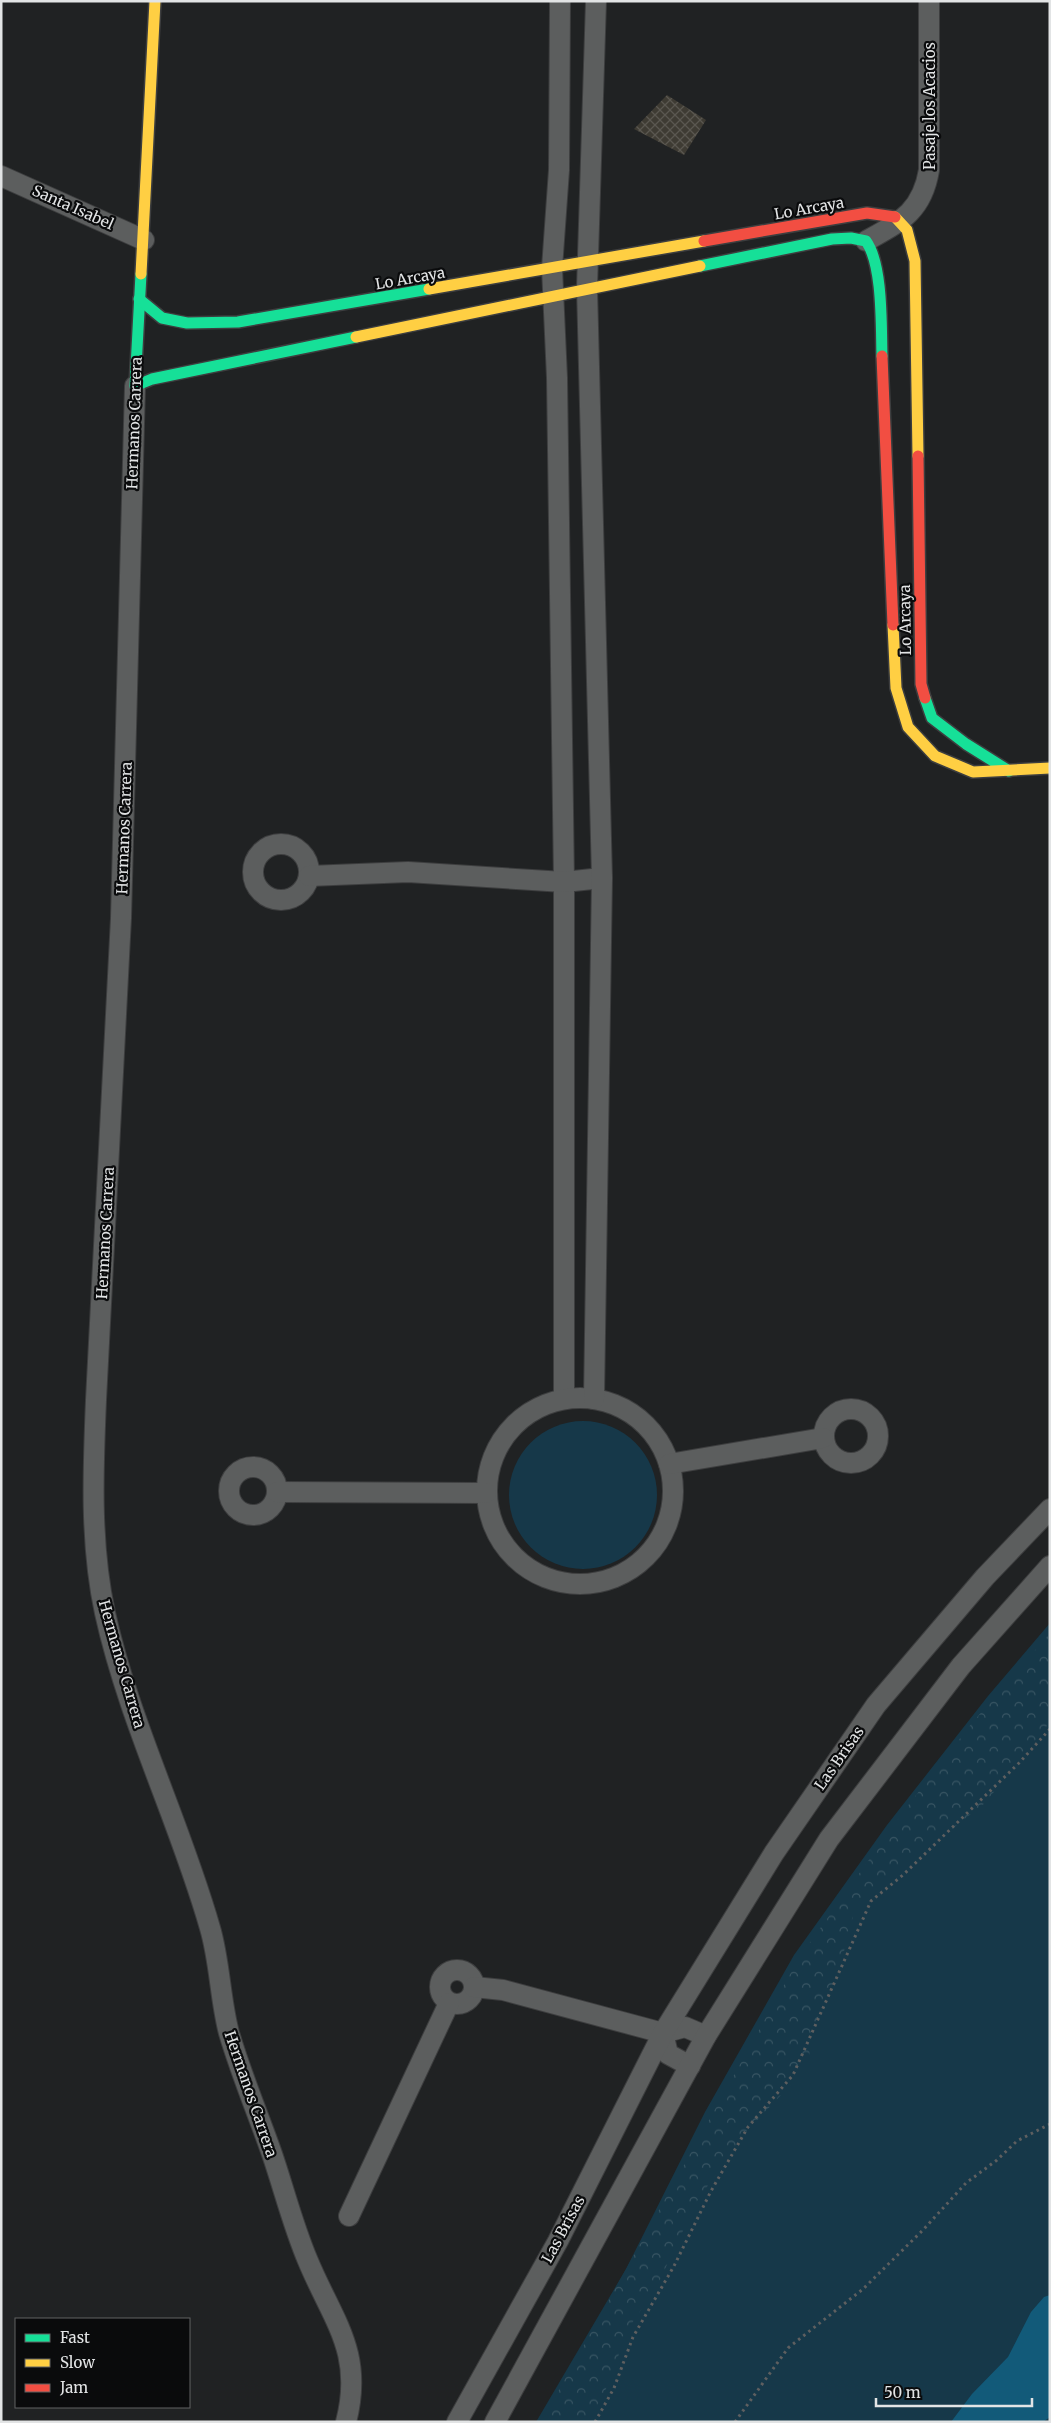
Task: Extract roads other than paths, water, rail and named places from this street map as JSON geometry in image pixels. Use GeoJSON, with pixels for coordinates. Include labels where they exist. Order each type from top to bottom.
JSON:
{"type":"FeatureCollection","features":[{"type":"Feature","properties":{"kind":"street","name":"Hermanos Carrera"},"geometry":{"type":"LineString","coordinates":[[155,1],[144,240],[134,386],[121,918],[96,1400],[94,1464],[95,1542],[104,1612],[113,1644],[160,1790],[192,1870],[211,1930],[220,1973],[228,2031],[307,2260],[348,2346],[352,2400],[346,2422]]}},
{"type":"Feature","properties":{"kind":"street"},"geometry":{"type":"LineString","coordinates":[[560,1],[559,170],[552,268],[564,882],[564,1399]]}},
{"type":"Feature","properties":{"kind":"street"},"geometry":{"type":"LineString","coordinates":[[594,1399],[602,878],[587,288],[596,1]]}},
{"type":"Feature","properties":{"kind":"street","name":"Pasaje los Acacios"},"geometry":{"type":"LineString","coordinates":[[866,241],[902,220],[917,205],[922,196],[929,170],[929,1]]}},
{"type":"Feature","properties":{"kind":"street","name":"Santa Isabel"},"geometry":{"type":"LineString","coordinates":[[1,176],[144,240]]}},
{"type":"Feature","properties":{"kind":"street","name":"Lo Arcaya"},"geometry":{"type":"LineString","coordinates":[[139,299],[162,318],[186,323],[238,322],[341,309],[589,261],[867,213],[889,213],[902,220],[909,233],[915,261],[921,684],[932,718],[966,744],[1009,771]]}},
{"type":"Feature","properties":{"kind":"street"},"geometry":{"type":"LineString","coordinates":[[134,386],[152,379],[343,335],[554,296],[832,239],[851,238],[866,241]]}},
{"type":"Feature","properties":{"kind":"street","name":"Lo Arcaya"},"geometry":{"type":"LineString","coordinates":[[866,241],[874,252],[880,303],[896,688],[908,727],[935,756],[973,772],[1050,768]]}},
{"type":"Feature","properties":{"kind":"street"},"geometry":{"type":"LineString","coordinates":[[308,876],[408,872],[564,882],[602,878]]}},
{"type":"Feature","properties":{"kind":"street"},"geometry":{"type":"LineString","coordinates":[[564,1399],[594,1399],[627,1410],[653,1433],[669,1464],[673,1495],[666,1526],[650,1553],[624,1573],[594,1584],[562,1583],[532,1572],[508,1552],[492,1524],[486,1493],[491,1460],[508,1431],[533,1410],[564,1399]]}},
{"type":"Feature","properties":{"kind":"street"},"geometry":{"type":"LineString","coordinates":[[669,1464],[824,1438]]}},
{"type":"Feature","properties":{"kind":"street"},"geometry":{"type":"LineString","coordinates":[[276,1492],[486,1493]]}},
{"type":"Feature","properties":{"kind":"street","name":"Las Brisas"},"geometry":{"type":"LineString","coordinates":[[457,2422],[558,2241],[663,2033],[774,1852],[876,1705],[985,1577],[1050,1509]]}},
{"type":"Feature","properties":{"kind":"street"},"geometry":{"type":"LineString","coordinates":[[495,2422],[706,2036],[828,1840],[961,1666],[1050,1566]]}},
{"type":"Feature","properties":{"kind":"street"},"geometry":{"type":"LineString","coordinates":[[462,1971],[468,1974],[474,1987],[472,1995],[461,2004],[449,2002],[444,1999],[440,1988],[443,1977],[448,1972],[462,1971]]}},
{"type":"Feature","properties":{"kind":"street"},"geometry":{"type":"LineString","coordinates":[[474,1987],[503,1990],[663,2033],[685,2027],[706,2036]]}},
{"type":"Feature","properties":{"kind":"street"},"geometry":{"type":"LineString","coordinates":[[349,2216],[449,2002]]}},
{"type":"Feature","properties":{"kind":"street"},"geometry":{"type":"LineString","coordinates":[[663,2033],[668,2054],[690,2066]]}}]}
